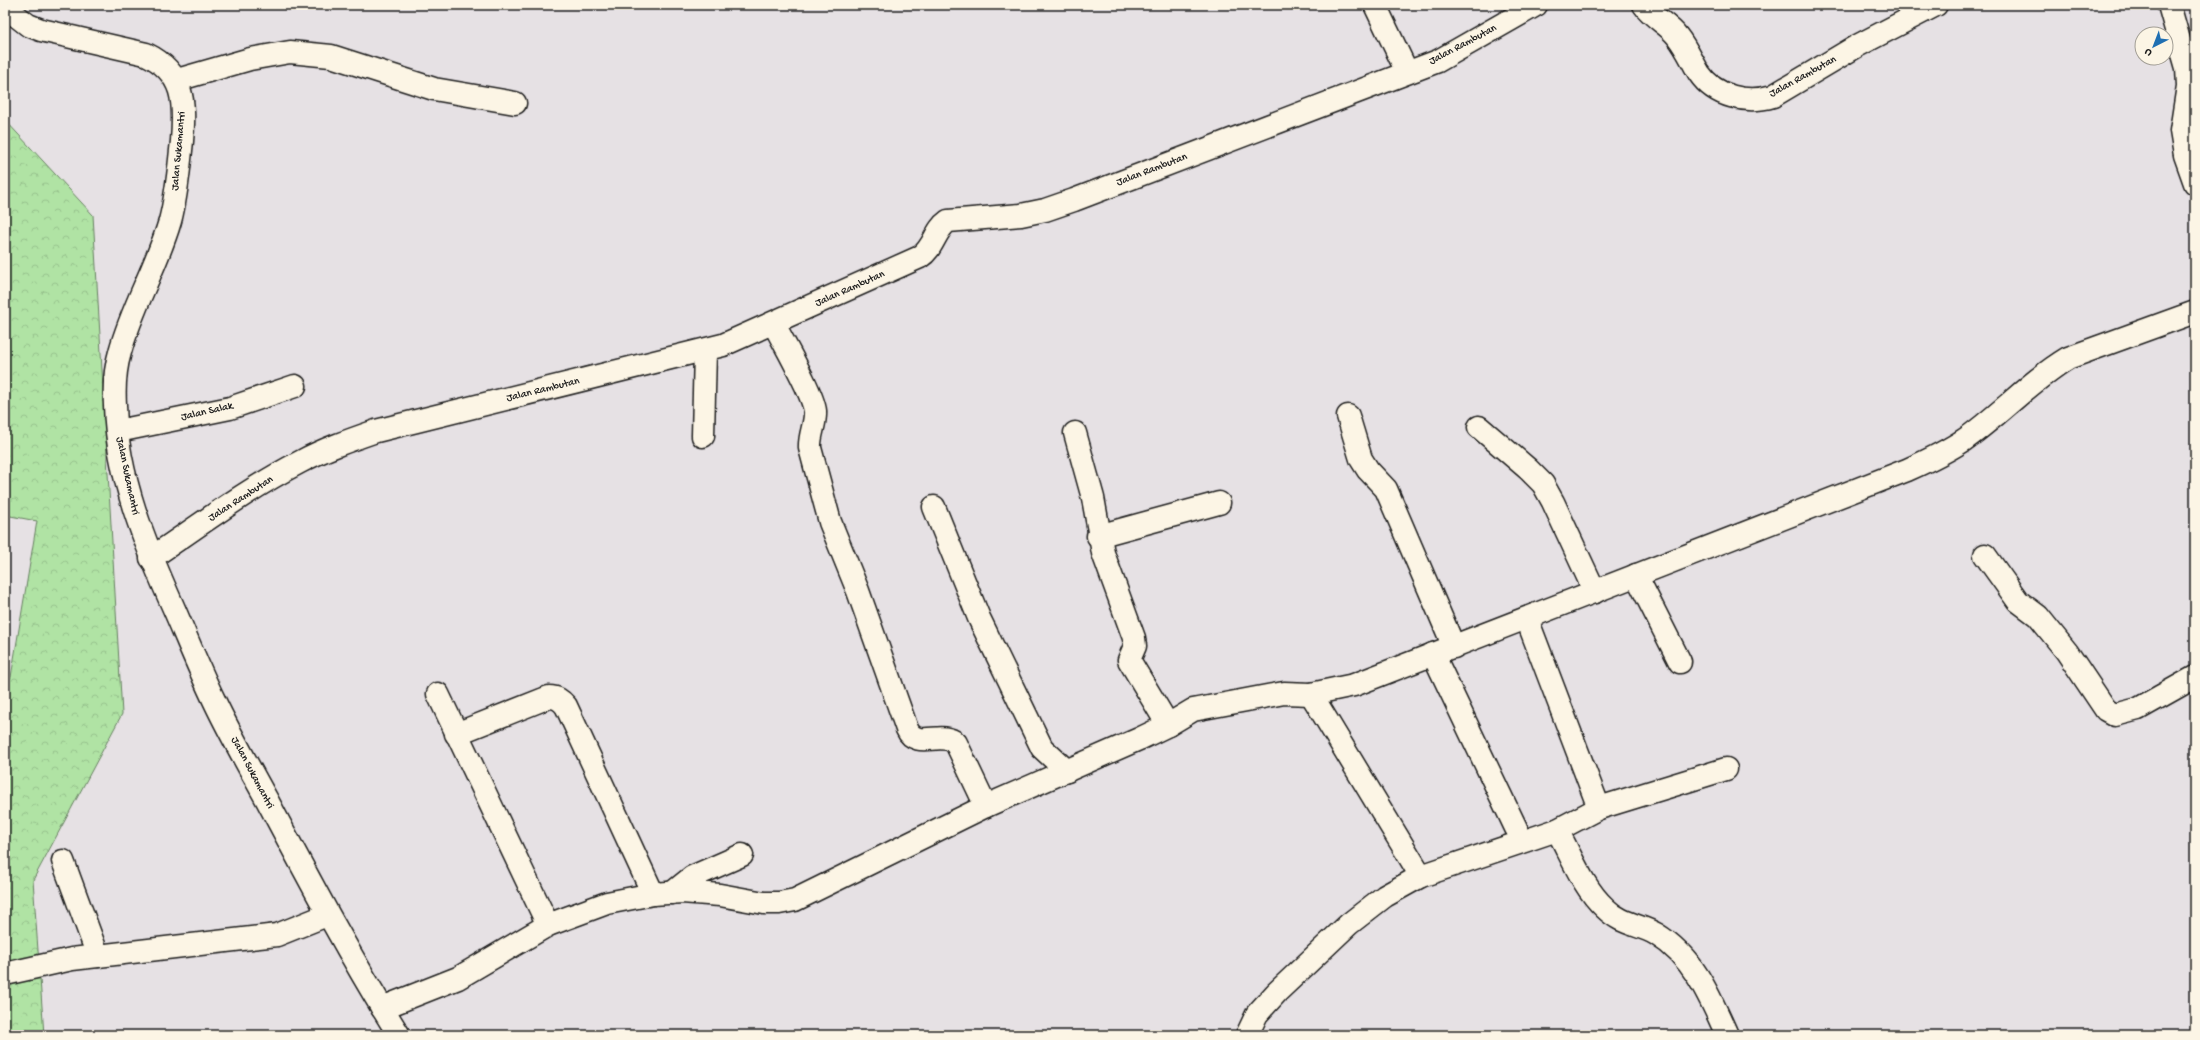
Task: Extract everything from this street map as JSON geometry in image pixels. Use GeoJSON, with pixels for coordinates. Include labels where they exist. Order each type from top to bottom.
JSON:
{"type":"FeatureCollection","features":[{"type":"Feature","properties":{"kind":"street"},"geometry":{"type":"LineString","coordinates":[[1375,5],[1407,72]]}},
{"type":"Feature","properties":{"kind":"street","name":"Jalan Rambutan"},"geometry":{"type":"LineString","coordinates":[[151,558],[262,484],[300,462],[340,443],[376,431],[705,350],[738,339],[920,257],[931,247],[942,226],[952,219],[999,217],[1046,210],[1407,72],[1459,50],[1536,5]]}},
{"type":"Feature","properties":{"kind":"street","name":"Jalan Rambutan"},"geometry":{"type":"LineString","coordinates":[[1644,5],[1678,36],[1700,74],[1710,85],[1721,92],[1742,99],[1762,100],[1773,96],[1857,46],[1936,5]]}},
{"type":"Feature","properties":{"kind":"street"},"geometry":{"type":"LineString","coordinates":[[2169,5],[2186,68],[2188,86],[2181,131],[2185,155],[2195,183]]}},
{"type":"Feature","properties":{"kind":"street","name":"Jalan Sukamantri"},"geometry":{"type":"LineString","coordinates":[[5,7],[28,25],[41,30],[146,54],[158,60],[168,68],[176,80],[181,92],[183,118],[176,192],[170,222],[119,355],[115,377],[115,407],[127,484],[135,517],[151,558],[214,702],[327,915],[399,1035]]}},
{"type":"Feature","properties":{"kind":"street"},"geometry":{"type":"LineString","coordinates":[[176,80],[250,59],[290,52],[331,56],[434,89],[514,103]]}},
{"type":"Feature","properties":{"kind":"street"},"geometry":{"type":"LineString","coordinates":[[382,1008],[458,978],[548,925],[606,903],[662,893],[720,895],[764,903],[779,903],[795,900],[812,893],[986,806],[1168,725],[1193,710],[1204,706],[1284,693],[1311,694],[1354,685],[1527,619],[1907,470],[1938,456],[1964,440],[2050,369],[2068,358],[2195,312]]}},
{"type":"Feature","properties":{"kind":"street"},"geometry":{"type":"LineString","coordinates":[[774,324],[808,391],[815,410],[809,437],[810,448],[830,522],[858,591],[907,729],[911,736],[919,739],[950,738],[956,743],[986,806]]}},
{"type":"Feature","properties":{"kind":"street"},"geometry":{"type":"LineString","coordinates":[[703,436],[705,350]]}},
{"type":"Feature","properties":{"kind":"street","name":"Jalan Salak"},"geometry":{"type":"LineString","coordinates":[[118,431],[230,408],[295,386]]}},
{"type":"Feature","properties":{"kind":"street"},"geometry":{"type":"LineString","coordinates":[[1348,416],[1361,459],[1368,470],[1386,489],[1454,647]]}},
{"type":"Feature","properties":{"kind":"street"},"geometry":{"type":"LineString","coordinates":[[1479,427],[1528,469],[1542,484],[1553,502],[1595,592]]}},
{"type":"Feature","properties":{"kind":"street"},"geometry":{"type":"LineString","coordinates":[[1075,433],[1093,498],[1098,536],[1134,638],[1135,646],[1129,660],[1168,725]]}},
{"type":"Feature","properties":{"kind":"street"},"geometry":{"type":"LineString","coordinates":[[1098,536],[1219,504]]}},
{"type":"Feature","properties":{"kind":"street"},"geometry":{"type":"LineString","coordinates":[[934,507],[979,618],[1042,748],[1067,771]]}},
{"type":"Feature","properties":{"kind":"street"},"geometry":{"type":"LineString","coordinates":[[1985,556],[2018,601],[2038,616],[2067,652],[2106,710],[2116,715],[2138,709],[2195,677]]}},
{"type":"Feature","properties":{"kind":"street"},"geometry":{"type":"LineString","coordinates":[[1636,575],[1680,662]]}},
{"type":"Feature","properties":{"kind":"street"},"geometry":{"type":"LineString","coordinates":[[1527,619],[1599,808]]}},
{"type":"Feature","properties":{"kind":"street"},"geometry":{"type":"LineString","coordinates":[[1433,654],[1516,828]]}},
{"type":"Feature","properties":{"kind":"street"},"geometry":{"type":"LineString","coordinates":[[438,694],[548,925]]}},
{"type":"Feature","properties":{"kind":"street"},"geometry":{"type":"LineString","coordinates":[[1311,694],[1421,876]]}},
{"type":"Feature","properties":{"kind":"street"},"geometry":{"type":"LineString","coordinates":[[456,734],[549,697],[554,697],[562,702],[566,706],[662,893]]}},
{"type":"Feature","properties":{"kind":"street"},"geometry":{"type":"LineString","coordinates":[[1247,1035],[1257,1014],[1267,1003],[1349,924],[1385,896],[1421,876],[1557,830],[1599,808],[1726,769]]}},
{"type":"Feature","properties":{"kind":"street"},"geometry":{"type":"LineString","coordinates":[[1557,830],[1590,890],[1605,909],[1626,923],[1655,934],[1666,941],[1691,966],[1703,982],[1727,1035]]}},
{"type":"Feature","properties":{"kind":"street"},"geometry":{"type":"LineString","coordinates":[[662,893],[692,877],[742,855]]}},
{"type":"Feature","properties":{"kind":"street"},"geometry":{"type":"LineString","coordinates":[[63,861],[98,956]]}},
{"type":"Feature","properties":{"kind":"street"},"geometry":{"type":"LineString","coordinates":[[5,974],[72,959],[277,935],[327,915]]}},
{"type":"Feature","properties":{"kind":"green space"},"geometry":{"type":"Polygon","coordinates":[[[5,120],[93,215],[122,714],[33,880],[44,1035],[5,1035],[5,685],[11,677],[37,521],[5,515],[5,120]]]}}]}
